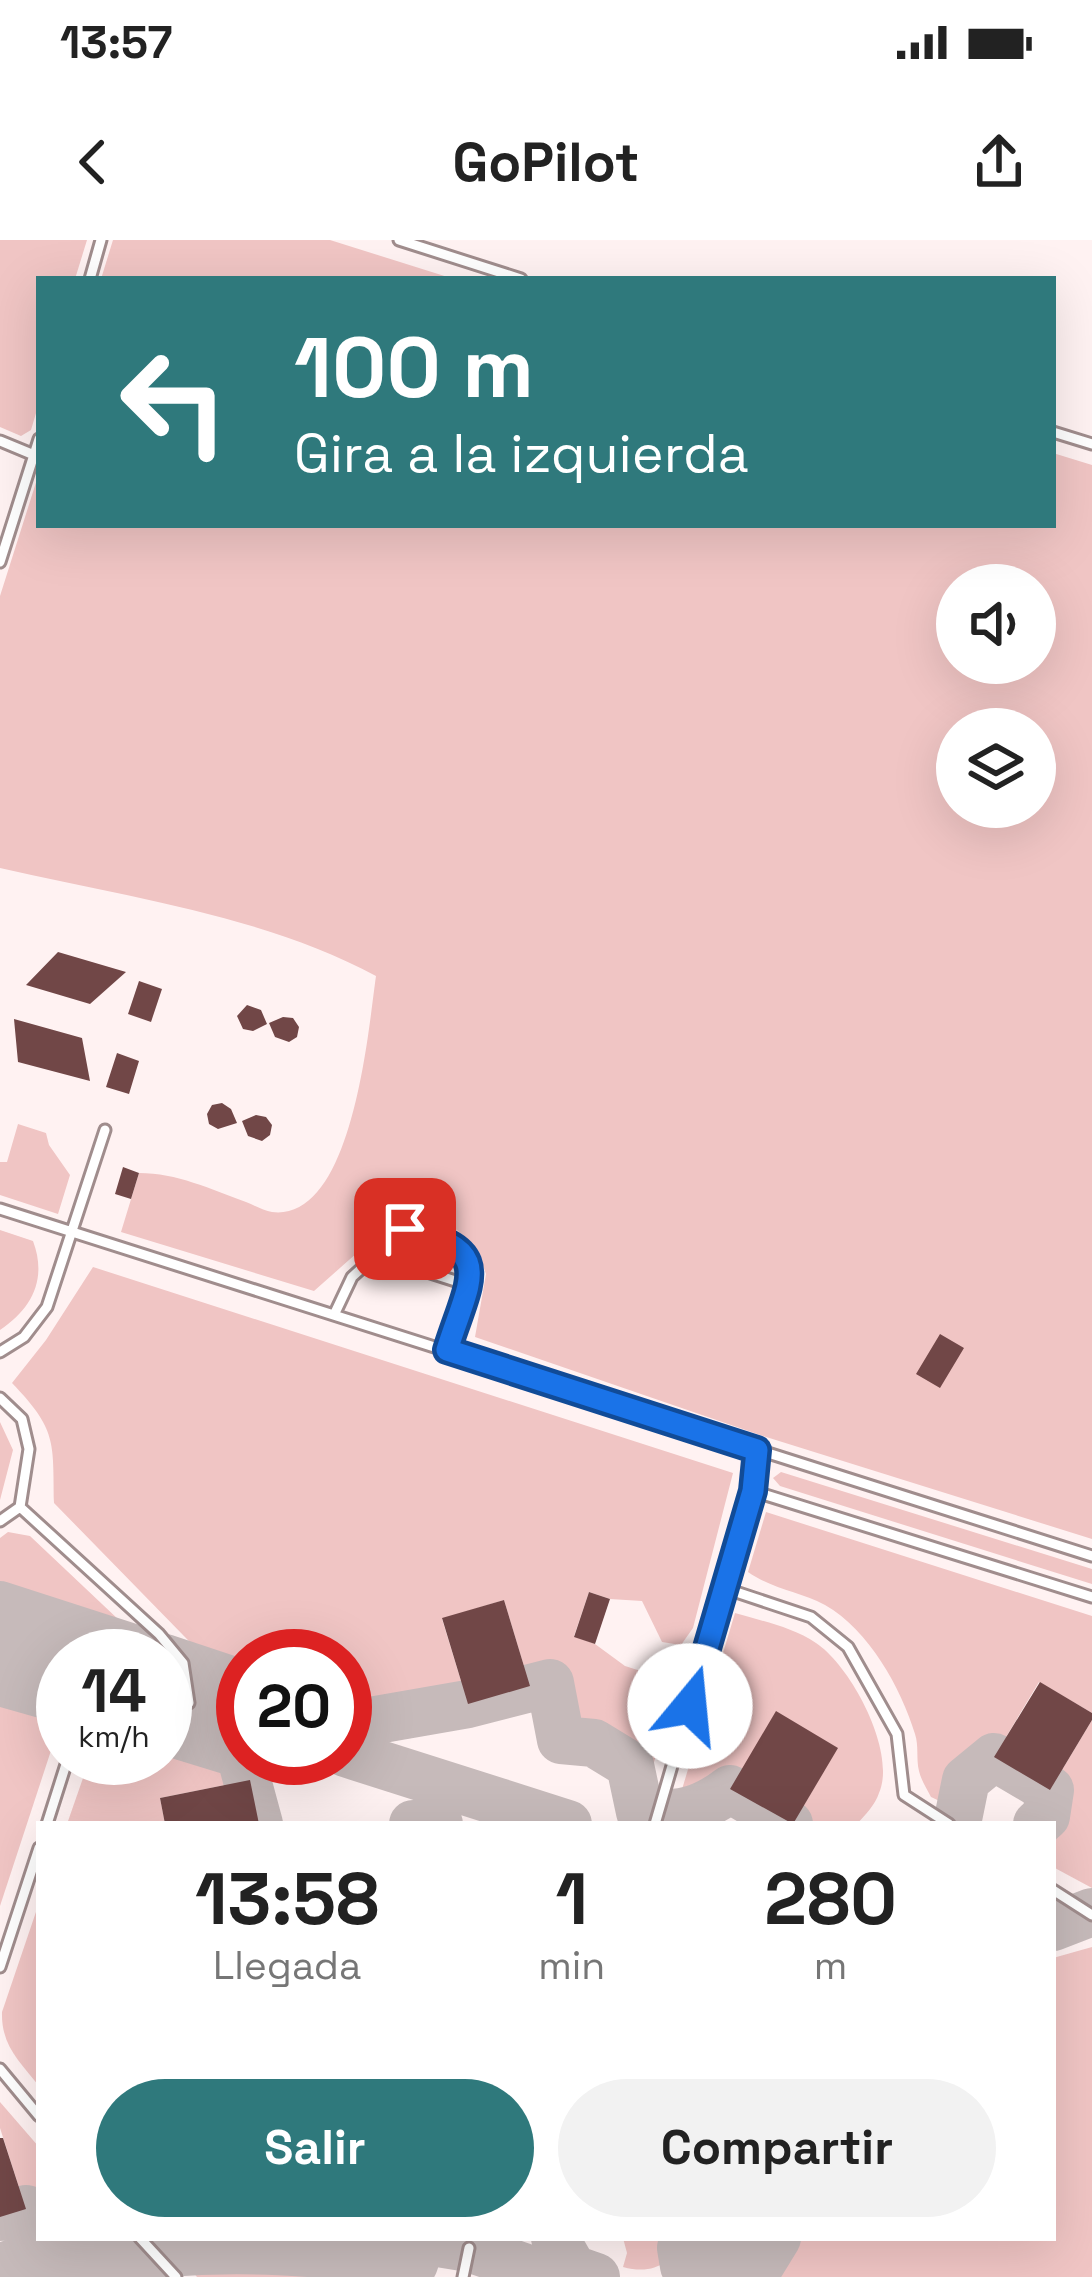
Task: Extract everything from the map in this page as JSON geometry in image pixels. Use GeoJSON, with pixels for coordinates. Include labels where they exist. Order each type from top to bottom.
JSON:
{"type":"FeatureCollection","features":[{"type":"Feature","properties":{"kind":"lane"},"geometry":{"type":"LineString","coordinates":[[91,276],[101,240]]}},
{"type":"Feature","properties":{"kind":"lane"},"geometry":{"type":"LineString","coordinates":[[399,240],[512,276]]}},
{"type":"Feature","properties":{"kind":"lane"},"geometry":{"type":"LineString","coordinates":[[1056,433],[1092,444]]}},
{"type":"Feature","properties":{"kind":"lane"},"geometry":{"type":"LineString","coordinates":[[0,441],[34,455]]}},
{"type":"Feature","properties":{"kind":"lane"},"geometry":{"type":"LineString","coordinates":[[0,562],[36,449]]}},
{"type":"Feature","properties":{"kind":"lane"},"geometry":{"type":"LineString","coordinates":[[0,1352],[24,1337],[47,1307],[105,1130]]}},
{"type":"Feature","properties":{"kind":"lane"},"geometry":{"type":"LineString","coordinates":[[0,1208],[1092,1556]]}},
{"type":"Feature","properties":{"kind":"lane"},"geometry":{"type":"LineString","coordinates":[[334,1315],[352,1277],[405,1229],[446,1238],[464,1253],[471,1277],[447,1350]]}},
{"type":"Feature","properties":{"kind":"lane"},"geometry":{"type":"LineString","coordinates":[[374,1255],[468,1285]]}},
{"type":"Feature","properties":{"kind":"lane"},"geometry":{"type":"LineString","coordinates":[[0,1398],[22,1419],[29,1449],[20,1507],[0,1521]]}},
{"type":"Feature","properties":{"kind":"lane"},"geometry":{"type":"LineString","coordinates":[[656,1821],[753,1491],[757,1450]]}},
{"type":"Feature","properties":{"kind":"lane"},"geometry":{"type":"LineString","coordinates":[[753,1491],[1092,1597]]}},
{"type":"Feature","properties":{"kind":"lane"},"geometry":{"type":"LineString","coordinates":[[20,1507],[154,1629]]}},
{"type":"Feature","properties":{"kind":"lane"},"geometry":{"type":"LineString","coordinates":[[724,1588],[811,1617],[848,1647],[897,1734],[904,1795],[944,1821]]}},
{"type":"Feature","properties":{"kind":"lane"},"geometry":{"type":"LineString","coordinates":[[48,1821],[59,1785]]}},
{"type":"Feature","properties":{"kind":"lane"},"geometry":{"type":"LineString","coordinates":[[0,1967],[36,1857]]}},
{"type":"Feature","properties":{"kind":"lane"},"geometry":{"type":"LineString","coordinates":[[1056,1892],[1092,1915]]}},
{"type":"Feature","properties":{"kind":"lane"},"geometry":{"type":"LineString","coordinates":[[0,2068],[36,2112]]}},
{"type":"Feature","properties":{"kind":"lane"},"geometry":{"type":"LineString","coordinates":[[143,2241],[176,2277]]}},
{"type":"Feature","properties":{"kind":"lane"},"geometry":{"type":"LineString","coordinates":[[463,2277],[469,2248]]}},
{"type":"Feature","properties":{"kind":"shaded area"},"geometry":{"type":"Polygon","coordinates":[[[0,240],[87,240],[76,276],[36,276],[36,413],[31,430],[21,436],[0,427],[0,240]]]}},
{"type":"Feature","properties":{"kind":"shaded area"},"geometry":{"type":"Polygon","coordinates":[[[113,240],[330,240],[444,276],[102,276],[113,240]]]}},
{"type":"Feature","properties":{"kind":"shaded area"},"geometry":{"type":"Polygon","coordinates":[[[1056,454],[1092,465],[1092,1539],[763,1436],[475,1337],[486,1274],[477,1249],[457,1230],[417,1220],[393,1221],[314,1291],[121,1232],[139,1173],[180,1179],[272,1212],[299,1207],[321,1187],[351,1118],[376,976],[287,937],[240,923],[0,868],[0,596],[36,482],[36,528],[1056,528],[1056,454]]]}},
{"type":"Feature","properties":{"kind":"shaded area"},"geometry":{"type":"Polygon","coordinates":[[[18,1124],[46,1133],[70,1175],[58,1214],[0,1195],[0,1162],[7,1162],[18,1124]]]}},
{"type":"Feature","properties":{"kind":"shaded area"},"geometry":{"type":"Polygon","coordinates":[[[0,1230],[33,1241],[38,1267],[29,1302],[0,1330],[0,1230]]]}},
{"type":"Feature","properties":{"kind":"shaded area"},"geometry":{"type":"Polygon","coordinates":[[[93,1267],[733,1473],[693,1628],[681,1645],[662,1642],[642,1601],[589,1592],[574,1636],[595,1644],[625,1666],[669,1680],[669,1709],[640,1812],[630,1765],[594,1743],[561,1740],[550,1684],[530,1686],[504,1600],[442,1619],[468,1704],[372,1721],[372,1629],[216,1629],[216,1669],[192,1644],[192,1629],[177,1629],[54,1503],[50,1437],[12,1383],[93,1267]]]}},
{"type":"Feature","properties":{"kind":"shaded area"},"geometry":{"type":"Polygon","coordinates":[[[0,1422],[13,1450],[0,1500],[0,1422]]]}},
{"type":"Feature","properties":{"kind":"shaded area"},"geometry":{"type":"Polygon","coordinates":[[[781,1472],[1092,1569],[1092,1584],[780,1486],[773,1478],[781,1472]]]}},
{"type":"Feature","properties":{"kind":"shaded area"},"geometry":{"type":"Polygon","coordinates":[[[766,1512],[1092,1616],[1092,1713],[1039,1682],[994,1757],[966,1780],[961,1811],[931,1797],[919,1771],[909,1716],[892,1680],[856,1629],[825,1605],[748,1572],[766,1512]]]}},
{"type":"Feature","properties":{"kind":"shaded area"},"geometry":{"type":"Polygon","coordinates":[[[8,1532],[30,1536],[128,1629],[75,1629],[0,1605],[0,1538],[8,1532]]]}},
{"type":"Feature","properties":{"kind":"shaded area"},"geometry":{"type":"Polygon","coordinates":[[[735,1613],[787,1629],[829,1654],[867,1711],[882,1756],[879,1793],[859,1821],[795,1821],[837,1748],[776,1712],[747,1764],[726,1789],[674,1816],[735,1613]]]}},
{"type":"Feature","properties":{"kind":"shaded area"},"geometry":{"type":"Polygon","coordinates":[[[0,1682],[36,1692],[36,1785],[40,1785],[0,1906],[0,1682]]]}},
{"type":"Feature","properties":{"kind":"shaded area"},"geometry":{"type":"Polygon","coordinates":[[[1092,1720],[1092,1888],[1056,1869],[1056,1821],[1040,1821],[1046,1816],[1050,1790],[1092,1720]]]}},
{"type":"Feature","properties":{"kind":"shaded area"},"geometry":{"type":"Polygon","coordinates":[[[192,1739],[216,1747],[216,1785],[225,1785],[160,1798],[164,1821],[68,1821],[81,1785],[192,1785],[192,1739]]]}},
{"type":"Feature","properties":{"kind":"shaded area"},"geometry":{"type":"Polygon","coordinates":[[[36,1912],[36,2082],[8,2043],[2,2012],[36,1912]]]}},
{"type":"Feature","properties":{"kind":"shaded area"},"geometry":{"type":"Polygon","coordinates":[[[1092,1947],[1092,2277],[753,2277],[775,2241],[1056,2241],[1056,1957],[1092,1947]]]}},
{"type":"Feature","properties":{"kind":"shaded area"},"geometry":{"type":"Polygon","coordinates":[[[0,2102],[36,2144],[36,2212],[26,2209],[0,2128],[0,2102]]]}},
{"type":"Feature","properties":{"kind":"shaded area"},"geometry":{"type":"Polygon","coordinates":[[[624,2241],[685,2241],[667,2261],[643,2270],[623,2267],[624,2241]]]}},
{"type":"Feature","properties":{"kind":"shaded area"},"geometry":{"type":"Polygon","coordinates":[[[332,2270],[369,2277],[197,2277],[193,2272],[332,2270]]]}},
{"type":"Feature","properties":{"kind":"building"},"geometry":{"type":"Polygon","coordinates":[[[58,952],[126,972],[90,1004],[26,985],[58,952]]]}},
{"type":"Feature","properties":{"kind":"building"},"geometry":{"type":"Polygon","coordinates":[[[139,981],[162,989],[151,1022],[128,1014],[139,981]]]}},
{"type":"Feature","properties":{"kind":"building"},"geometry":{"type":"Polygon","coordinates":[[[247,1005],[261,1010],[267,1024],[253,1031],[243,1029],[237,1016],[247,1005]]]}},
{"type":"Feature","properties":{"kind":"building"},"geometry":{"type":"Polygon","coordinates":[[[293,1018],[299,1027],[297,1037],[289,1042],[275,1037],[269,1023],[293,1018]]]}},
{"type":"Feature","properties":{"kind":"building"},"geometry":{"type":"Polygon","coordinates":[[[14,1019],[82,1038],[90,1081],[18,1062],[14,1019]]]}},
{"type":"Feature","properties":{"kind":"building"},"geometry":{"type":"Polygon","coordinates":[[[117,1053],[139,1061],[129,1094],[106,1087],[117,1053]]]}},
{"type":"Feature","properties":{"kind":"building"},"geometry":{"type":"Polygon","coordinates":[[[222,1103],[237,1123],[218,1129],[209,1124],[207,1114],[212,1105],[222,1103]]]}},
{"type":"Feature","properties":{"kind":"building"},"geometry":{"type":"Polygon","coordinates":[[[256,1115],[266,1117],[272,1125],[270,1135],[262,1141],[248,1136],[242,1121],[256,1115]]]}},
{"type":"Feature","properties":{"kind":"building"},"geometry":{"type":"Polygon","coordinates":[[[123,1167],[139,1173],[131,1199],[115,1194],[123,1167]]]}},
{"type":"Feature","properties":{"kind":"building"},"geometry":{"type":"Polygon","coordinates":[[[940,1334],[964,1348],[940,1388],[916,1374],[940,1334]]]}},
{"type":"Feature","properties":{"kind":"building"},"geometry":{"type":"Polygon","coordinates":[[[589,1592],[610,1599],[595,1644],[574,1637],[589,1592]]]}},
{"type":"Feature","properties":{"kind":"building"},"geometry":{"type":"Polygon","coordinates":[[[504,1600],[530,1686],[468,1704],[442,1618],[504,1600]]]}},
{"type":"Feature","properties":{"kind":"building"},"geometry":{"type":"Polygon","coordinates":[[[1040,1682],[1092,1713],[1050,1790],[994,1757],[1040,1682]]]}},
{"type":"Feature","properties":{"kind":"building"},"geometry":{"type":"Polygon","coordinates":[[[776,1711],[838,1748],[795,1821],[730,1789],[776,1711]]]}},
{"type":"Feature","properties":{"kind":"building"},"geometry":{"type":"Polygon","coordinates":[[[225,1785],[251,1785],[258,1821],[164,1821],[160,1798],[225,1785]]]}},
{"type":"Feature","properties":{"kind":"building"},"geometry":{"type":"Polygon","coordinates":[[[0,2138],[26,2209],[0,2217],[0,2138]]]}},
{"type":"Feature","properties":{"kind":"taxiway"},"geometry":{"type":"LineString","coordinates":[[0,1605],[74,1629]]}},
{"type":"Feature","properties":{"kind":"taxiway"},"geometry":{"type":"LineString","coordinates":[[0,1641],[36,1653]]}},
{"type":"Feature","properties":{"kind":"taxiway"},"geometry":{"type":"LineString","coordinates":[[192,1667],[216,1675]]}},
{"type":"Feature","properties":{"kind":"taxiway"},"geometry":{"type":"LineString","coordinates":[[0,1682],[36,1692]]}},
{"type":"Feature","properties":{"kind":"taxiway"},"geometry":{"type":"LineString","coordinates":[[372,1721],[550,1683],[561,1740],[594,1743],[630,1765],[640,1812],[688,1811],[730,1789],[784,1821]]}},
{"type":"Feature","properties":{"kind":"taxiway"},"geometry":{"type":"LineString","coordinates":[[192,1704],[216,1711]]}},
{"type":"Feature","properties":{"kind":"taxiway"},"geometry":{"type":"LineString","coordinates":[[192,1739],[240,1754],[258,1821]]}},
{"type":"Feature","properties":{"kind":"taxiway"},"geometry":{"type":"LineString","coordinates":[[958,1821],[966,1780],[994,1757],[1050,1790],[1046,1816],[1040,1821]]}},
{"type":"Feature","properties":{"kind":"taxiway"},"geometry":{"type":"LineString","coordinates":[[372,1762],[559,1821]]}},
{"type":"Feature","properties":{"kind":"taxiway"},"geometry":{"type":"LineString","coordinates":[[1056,1926],[1092,1912]]}},
{"type":"Feature","properties":{"kind":"taxiway"},"geometry":{"type":"LineString","coordinates":[[0,2217],[26,2209],[36,2212]]}},
{"type":"Feature","properties":{"kind":"taxiway"},"geometry":{"type":"LineString","coordinates":[[0,2267],[84,2241]]}},
{"type":"Feature","properties":{"kind":"taxiway"},"geometry":{"type":"LineString","coordinates":[[55,2277],[109,2260],[214,2250],[312,2253],[414,2264],[422,2241]]}},
{"type":"Feature","properties":{"kind":"taxiway"},"geometry":{"type":"LineString","coordinates":[[426,2241],[469,2248],[552,2277]]}},
{"type":"Feature","properties":{"kind":"taxiway"},"geometry":{"type":"LineString","coordinates":[[557,2241],[573,2269],[596,2277]]}},
{"type":"Feature","properties":{"kind":"taxiway"},"geometry":{"type":"LineString","coordinates":[[685,2241],[681,2248],[684,2266],[701,2277]]}},
{"type":"Feature","properties":{"kind":"taxiway"},"geometry":{"type":"LineString","coordinates":[[702,2277],[724,2241]]}},
{"type":"Feature","properties":{"kind":"taxiway"},"geometry":{"type":"LineString","coordinates":[[753,2277],[775,2241]]}},
{"type":"Feature","properties":{"kind":"route"},"geometry":{"type":"LineString","coordinates":[[405,1229],[446,1238],[464,1253],[471,1277],[447,1350],[757,1450],[753,1491],[690,1706]]}}]}
